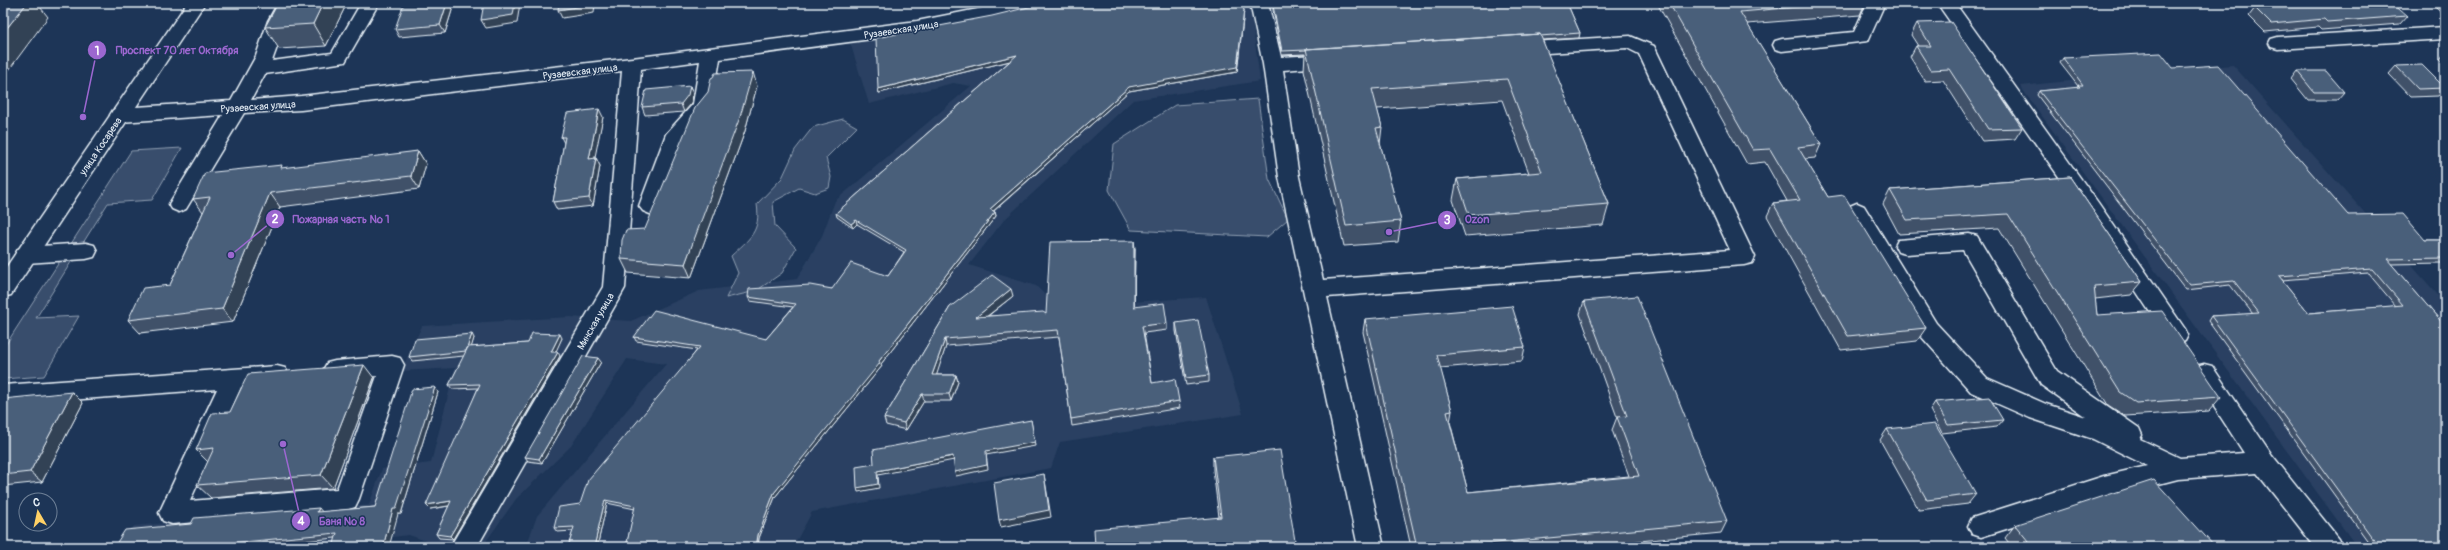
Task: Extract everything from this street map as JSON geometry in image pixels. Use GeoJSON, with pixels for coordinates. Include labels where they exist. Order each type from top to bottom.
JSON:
{"type":"FeatureCollection","features":[{"type":"Feature","properties":{"kind":"street","name":"улица Косарева"},"geometry":{"type":"LineString","coordinates":[[3,289],[196,3]]}},
{"type":"Feature","properties":{"kind":"street"},"geometry":{"type":"LineString","coordinates":[[179,204],[237,108],[266,53],[282,9],[288,3]]}},
{"type":"Feature","properties":{"kind":"street"},"geometry":{"type":"LineString","coordinates":[[258,69],[338,58],[370,3]]}},
{"type":"Feature","properties":{"kind":"street","name":"Рузаевская улица"},"geometry":{"type":"LineString","coordinates":[[120,115],[301,103],[632,64],[917,27],[1036,3]]}},
{"type":"Feature","properties":{"kind":"street"},"geometry":{"type":"LineString","coordinates":[[1259,3],[1273,64],[1290,177],[1370,547]]}},
{"type":"Feature","properties":{"kind":"street"},"geometry":{"type":"LineString","coordinates":[[1782,45],[1861,37],[1876,3]]}},
{"type":"Feature","properties":{"kind":"street"},"geometry":{"type":"LineString","coordinates":[[1946,3],[2092,209],[2264,462],[2330,547]]}},
{"type":"Feature","properties":{"kind":"street"},"geometry":{"type":"LineString","coordinates":[[2278,43],[2445,33]]}},
{"type":"Feature","properties":{"kind":"street"},"geometry":{"type":"LineString","coordinates":[[1314,289],[1744,257],[1647,50],[1630,42],[1495,50]]}},
{"type":"Feature","properties":{"kind":"street"},"geometry":{"type":"LineString","coordinates":[[650,206],[676,134],[702,106],[711,54]]}},
{"type":"Feature","properties":{"kind":"street"},"geometry":{"type":"LineString","coordinates":[[1273,64],[1352,59]]}},
{"type":"Feature","properties":{"kind":"street","name":"Минская улица"},"geometry":{"type":"LineString","coordinates":[[463,547],[614,288],[632,64]]}},
{"type":"Feature","properties":{"kind":"street"},"geometry":{"type":"LineString","coordinates":[[1857,211],[1928,329],[1979,385],[2038,411],[2101,432],[2178,469]]}},
{"type":"Feature","properties":{"kind":"street"},"geometry":{"type":"LineString","coordinates":[[1906,246],[1969,242],[2049,378],[2178,469]]}},
{"type":"Feature","properties":{"kind":"street"},"geometry":{"type":"LineString","coordinates":[[26,255],[86,251]]}},
{"type":"Feature","properties":{"kind":"street"},"geometry":{"type":"LineString","coordinates":[[3,395],[233,379],[392,365],[346,499],[172,513],[233,379]]}},
{"type":"Feature","properties":{"kind":"street"},"geometry":{"type":"LineString","coordinates":[[1981,526],[2104,487],[2178,469],[2264,462]]}},
{"type":"Feature","properties":{"kind":"shaded area"},"geometry":{"type":"Polygon","coordinates":[[[1047,3],[1250,3],[1260,81],[1133,100],[1004,220],[969,265],[1036,286],[1057,307],[1206,297],[1243,414],[1060,442],[1051,468],[812,512],[793,547],[526,547],[537,516],[666,364],[627,359],[571,446],[516,499],[482,547],[443,547],[409,535],[307,547],[122,547],[134,526],[369,505],[382,469],[431,463],[455,368],[401,371],[422,326],[570,317],[631,321],[699,291],[797,279],[822,236],[835,201],[971,86],[953,83],[869,104],[850,42],[898,35],[1047,3]]]}},
{"type":"Feature","properties":{"kind":"shaded area"},"geometry":{"type":"Polygon","coordinates":[[[2233,65],[2445,303],[2445,547],[2357,547],[2020,86],[2233,65]]]}},
{"type":"Feature","properties":{"kind":"shaded area"},"geometry":{"type":"Polygon","coordinates":[[[1258,99],[1269,179],[1288,219],[1267,237],[1131,230],[1109,190],[1114,144],[1175,105],[1258,99]]]}},
{"type":"Feature","properties":{"kind":"shaded area"},"geometry":{"type":"Polygon","coordinates":[[[843,119],[857,127],[826,158],[831,177],[829,188],[815,193],[799,188],[773,202],[775,226],[796,248],[782,273],[756,291],[726,298],[738,273],[731,256],[749,239],[756,228],[758,214],[757,204],[782,178],[795,150],[813,127],[843,119]]]}},
{"type":"Feature","properties":{"kind":"shaded area"},"geometry":{"type":"Polygon","coordinates":[[[182,148],[152,200],[108,203],[36,318],[79,316],[44,376],[3,379],[3,349],[131,151],[182,148]]]}},
{"type":"Feature","properties":{"kind":"building"},"geometry":{"type":"Polygon","coordinates":[[[3,3],[27,3],[3,33],[3,3]]]}},
{"type":"Feature","properties":{"kind":"building"},"geometry":{"type":"Polygon","coordinates":[[[278,3],[323,3],[313,24],[265,27],[278,3]]]}},
{"type":"Feature","properties":{"kind":"building"},"geometry":{"type":"Polygon","coordinates":[[[404,3],[447,3],[440,25],[395,29],[404,3]]]}},
{"type":"Feature","properties":{"kind":"building"},"geometry":{"type":"Polygon","coordinates":[[[484,3],[515,3],[513,15],[481,20],[484,3]]]}},
{"type":"Feature","properties":{"kind":"building"},"geometry":{"type":"Polygon","coordinates":[[[559,3],[591,3],[591,5],[558,10],[559,3]]]}},
{"type":"Feature","properties":{"kind":"building"},"geometry":{"type":"Polygon","coordinates":[[[1045,3],[1242,3],[1244,10],[1237,67],[1129,87],[990,209],[995,212],[879,361],[880,363],[774,493],[758,535],[756,547],[626,547],[635,506],[605,500],[594,547],[568,547],[574,527],[554,528],[559,507],[580,504],[588,480],[700,347],[634,337],[654,310],[766,339],[796,304],[748,297],[749,289],[810,285],[832,289],[851,263],[888,276],[906,250],[856,220],[851,224],[836,213],[1017,55],[878,89],[876,38],[992,16],[1045,3]]]}},
{"type":"Feature","properties":{"kind":"building"},"geometry":{"type":"Polygon","coordinates":[[[1277,3],[1567,3],[1580,33],[1540,36],[1540,34],[1282,51],[1273,6],[1277,6],[1277,3]]]}},
{"type":"Feature","properties":{"kind":"building"},"geometry":{"type":"Polygon","coordinates":[[[1669,3],[1844,3],[1740,12],[1821,144],[1798,147],[1828,197],[1844,195],[1926,328],[1848,336],[1773,203],[1800,200],[1770,149],[1753,150],[1669,3]]]}},
{"type":"Feature","properties":{"kind":"building"},"geometry":{"type":"Polygon","coordinates":[[[2317,3],[2392,3],[2407,16],[2327,22],[2324,19],[2271,24],[2255,8],[2317,3]]]}},
{"type":"Feature","properties":{"kind":"building"},"geometry":{"type":"Polygon","coordinates":[[[1951,22],[2022,128],[1988,129],[1949,69],[1931,70],[1916,46],[1931,46],[1917,23],[1951,22]]]}},
{"type":"Feature","properties":{"kind":"building"},"geometry":{"type":"Polygon","coordinates":[[[1540,34],[1609,204],[1469,215],[1457,179],[1542,172],[1507,79],[1372,89],[1382,127],[1376,128],[1401,221],[1346,226],[1306,49],[1540,34]]]}},
{"type":"Feature","properties":{"kind":"building"},"geometry":{"type":"Polygon","coordinates":[[[2161,53],[2173,68],[2218,65],[2348,215],[2403,214],[2425,240],[2445,240],[2445,258],[2387,259],[2445,326],[2445,547],[2379,547],[2211,316],[2259,313],[2234,281],[2190,285],[2039,91],[2080,87],[2078,85],[2083,85],[2063,58],[2161,53]],[[2372,269],[2279,276],[2309,313],[2403,305],[2372,269]]]}},
{"type":"Feature","properties":{"kind":"building"},"geometry":{"type":"Polygon","coordinates":[[[2422,65],[2445,88],[2418,89],[2396,66],[2422,65]]]}},
{"type":"Feature","properties":{"kind":"building"},"geometry":{"type":"Polygon","coordinates":[[[2297,71],[2326,71],[2344,92],[2314,92],[2297,71]]]}},
{"type":"Feature","properties":{"kind":"building"},"geometry":{"type":"Polygon","coordinates":[[[753,72],[740,117],[685,264],[621,259],[622,240],[626,230],[645,229],[695,108],[708,92],[711,78],[715,73],[753,72]]]}},
{"type":"Feature","properties":{"kind":"building"},"geometry":{"type":"Polygon","coordinates":[[[690,86],[688,95],[681,104],[642,107],[646,90],[690,86]]]}},
{"type":"Feature","properties":{"kind":"building"},"geometry":{"type":"Polygon","coordinates":[[[599,109],[589,159],[596,158],[589,198],[553,202],[565,137],[561,137],[567,113],[599,109]]]}},
{"type":"Feature","properties":{"kind":"building"},"geometry":{"type":"Polygon","coordinates":[[[418,151],[411,176],[270,193],[222,309],[128,320],[143,288],[170,285],[210,197],[193,199],[205,173],[282,165],[281,168],[418,151]]]}},
{"type":"Feature","properties":{"kind":"building"},"geometry":{"type":"Polygon","coordinates":[[[2070,177],[2142,282],[2094,286],[2097,315],[2162,311],[2221,397],[2136,403],[2120,392],[2008,214],[1907,220],[1890,190],[2070,177]]]}},
{"type":"Feature","properties":{"kind":"building"},"geometry":{"type":"Polygon","coordinates":[[[1134,241],[1134,307],[1164,303],[1167,323],[1142,326],[1152,383],[1175,379],[1179,401],[1071,419],[1058,330],[945,339],[932,375],[956,375],[949,394],[922,394],[904,423],[884,418],[950,307],[992,275],[1011,289],[976,317],[1043,312],[1046,314],[1050,242],[1134,241]]]}},
{"type":"Feature","properties":{"kind":"building"},"geometry":{"type":"Polygon","coordinates":[[[1637,296],[1727,521],[1454,547],[1417,547],[1365,319],[1512,306],[1525,347],[1437,355],[1452,411],[1447,412],[1468,492],[1639,476],[1617,417],[1627,416],[1584,301],[1637,296]]]}},
{"type":"Feature","properties":{"kind":"building"},"geometry":{"type":"Polygon","coordinates":[[[1198,320],[1209,375],[1186,378],[1176,323],[1198,320]]]}},
{"type":"Feature","properties":{"kind":"building"},"geometry":{"type":"Polygon","coordinates":[[[532,333],[560,334],[551,352],[558,352],[450,536],[436,534],[451,501],[426,505],[480,384],[449,385],[468,347],[528,343],[532,333]]]}},
{"type":"Feature","properties":{"kind":"building"},"geometry":{"type":"Polygon","coordinates":[[[472,334],[466,351],[409,357],[415,339],[472,334]]]}},
{"type":"Feature","properties":{"kind":"building"},"geometry":{"type":"Polygon","coordinates":[[[583,356],[598,358],[539,459],[525,457],[583,356]]]}},
{"type":"Feature","properties":{"kind":"building"},"geometry":{"type":"Polygon","coordinates":[[[364,365],[321,475],[197,485],[214,448],[196,450],[212,413],[230,412],[248,374],[364,365]]]}},
{"type":"Feature","properties":{"kind":"building"},"geometry":{"type":"Polygon","coordinates":[[[435,387],[396,509],[393,509],[383,547],[333,547],[337,533],[191,547],[114,547],[125,530],[191,524],[194,518],[319,508],[317,512],[375,507],[412,389],[435,387]]]}},
{"type":"Feature","properties":{"kind":"building"},"geometry":{"type":"Polygon","coordinates":[[[72,392],[30,472],[3,475],[3,399],[72,392]]]}},
{"type":"Feature","properties":{"kind":"building"},"geometry":{"type":"Polygon","coordinates":[[[1989,397],[2003,420],[1948,425],[1935,402],[1989,397]]]}},
{"type":"Feature","properties":{"kind":"building"},"geometry":{"type":"Polygon","coordinates":[[[1031,420],[1035,442],[986,451],[987,465],[955,472],[953,456],[877,471],[878,484],[857,488],[856,467],[874,464],[873,450],[1031,420]]]}},
{"type":"Feature","properties":{"kind":"building"},"geometry":{"type":"Polygon","coordinates":[[[1935,424],[1976,494],[1927,500],[1887,429],[1935,424]]]}},
{"type":"Feature","properties":{"kind":"building"},"geometry":{"type":"Polygon","coordinates":[[[1280,450],[1296,547],[1095,547],[1094,529],[1221,517],[1213,457],[1280,450]]]}},
{"type":"Feature","properties":{"kind":"building"},"geometry":{"type":"Polygon","coordinates":[[[1044,474],[1049,510],[999,520],[994,483],[1044,474]]]}},
{"type":"Feature","properties":{"kind":"building"},"geometry":{"type":"Polygon","coordinates":[[[2154,480],[2215,547],[2033,547],[2015,525],[2154,480]]]}},
{"type":"Feature","properties":{"kind":"place","name":"Проспект 70 лет Октября"},"geometry":{"type":"Point","coordinates":[83,117]}},
{"type":"Feature","properties":{"kind":"place","name":"Ozon"},"geometry":{"type":"Point","coordinates":[1389,232]}},
{"type":"Feature","properties":{"kind":"place","name":"Пожарная часть № 1"},"geometry":{"type":"Point","coordinates":[231,255]}},
{"type":"Feature","properties":{"kind":"place","name":"Баня № 8"},"geometry":{"type":"Point","coordinates":[283,444]}}]}
